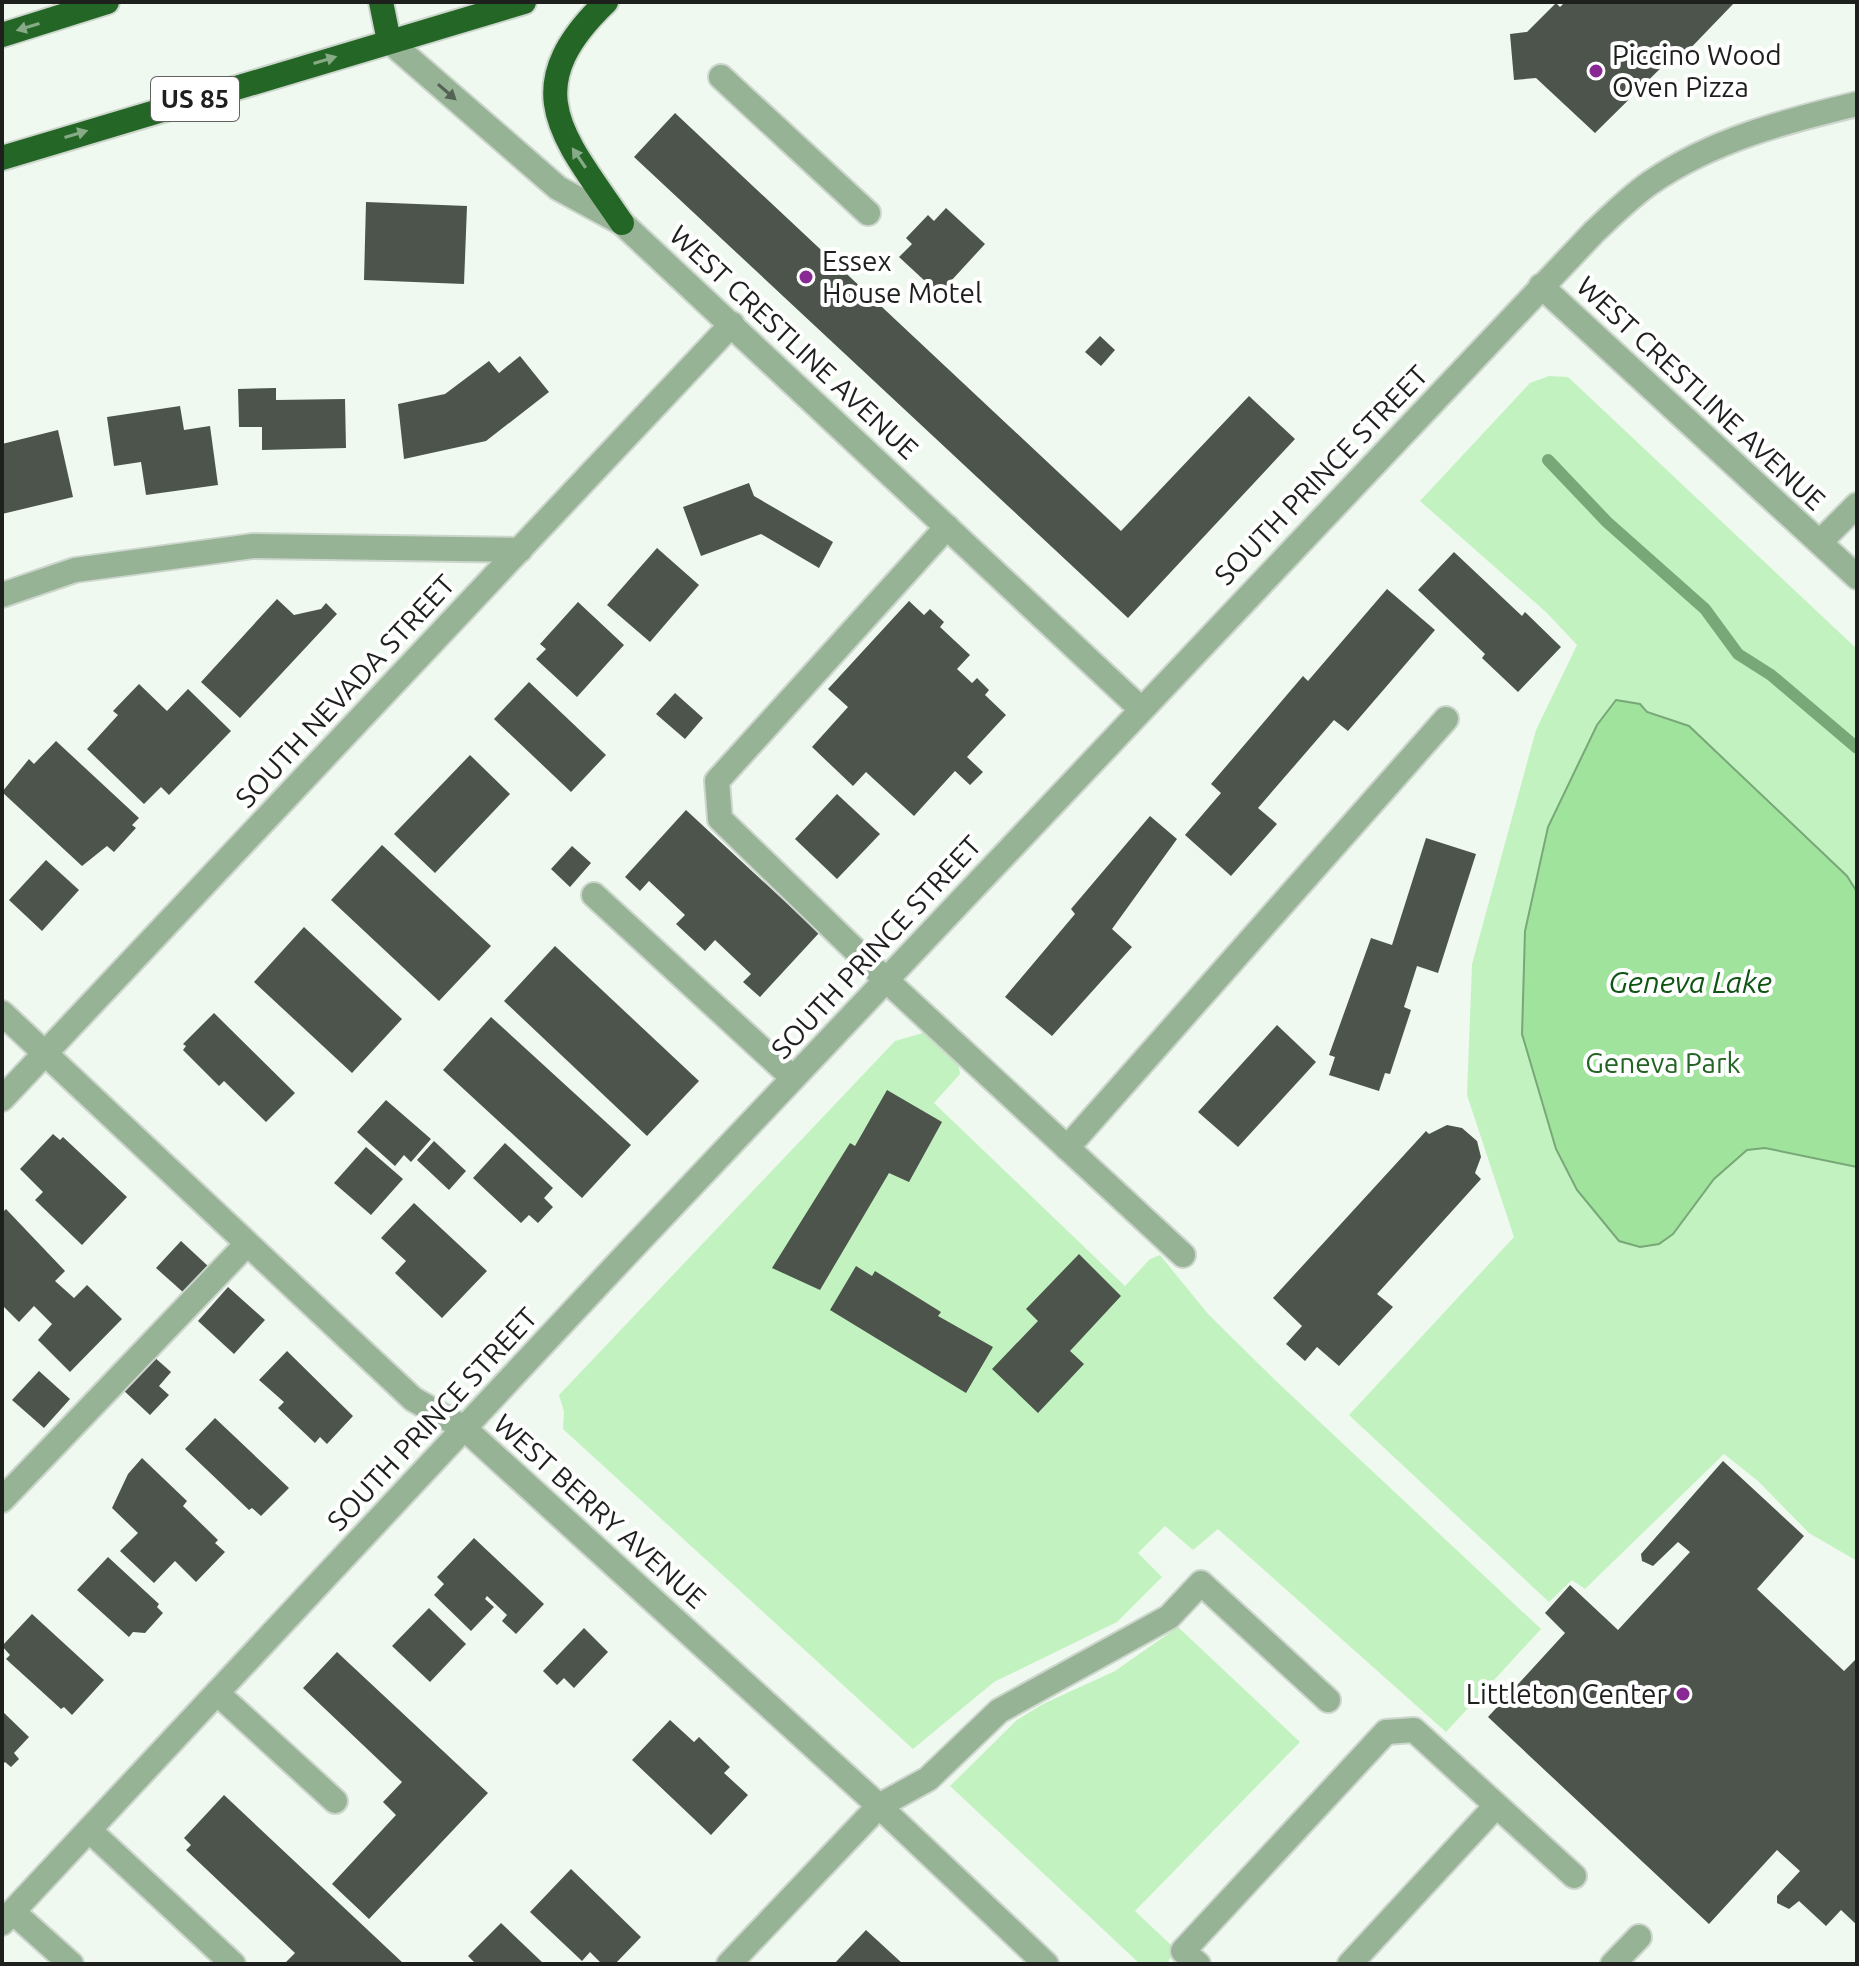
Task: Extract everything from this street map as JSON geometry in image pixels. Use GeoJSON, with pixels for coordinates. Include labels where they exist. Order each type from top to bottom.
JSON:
{"type":"FeatureCollection","features":[{"type":"Feature","properties":{"kind":"highway"},"geometry":{"type":"LineString","coordinates":[[2,35],[107,2]]}},
{"type":"Feature","properties":{"kind":"highway"},"geometry":{"type":"LineString","coordinates":[[381,2],[389,41]]}},
{"type":"Feature","properties":{"kind":"highway","name":"US 85"},"geometry":{"type":"LineString","coordinates":[[2,158],[524,2]]}},
{"type":"Feature","properties":{"kind":"highway"},"geometry":{"type":"LineString","coordinates":[[606,2],[570,40],[559,61],[556,112],[564,137],[622,223]]}},
{"type":"Feature","properties":{"kind":"street","name":"WEST CRESTLINE AVENUE"},"geometry":{"type":"LineString","coordinates":[[389,41],[558,188],[622,223],[1141,709]]}},
{"type":"Feature","properties":{"kind":"street"},"geometry":{"type":"LineString","coordinates":[[721,77],[868,213]]}},
{"type":"Feature","properties":{"kind":"street","name":"SOUTH PRINCE STREET"},"geometry":{"type":"LineString","coordinates":[[8,1917],[464,1428],[1541,286],[1624,205],[1674,169],[1754,132],[1857,104]]}},
{"type":"Feature","properties":{"kind":"street","name":"WEST CRESTLINE AVENUE"},"geometry":{"type":"LineString","coordinates":[[1541,286],[1857,577]]}},
{"type":"Feature","properties":{"kind":"street","name":"SOUTH NEVADA STREET"},"geometry":{"type":"LineString","coordinates":[[2,1099],[732,324]]}},
{"type":"Feature","properties":{"kind":"street"},"geometry":{"type":"LineString","coordinates":[[1820,542],[1857,505]]}},
{"type":"Feature","properties":{"kind":"street"},"geometry":{"type":"LineString","coordinates":[[947,527],[717,781],[720,819],[886,980],[1183,1255]]}},
{"type":"Feature","properties":{"kind":"street"},"geometry":{"type":"LineString","coordinates":[[2,595],[75,570],[253,546],[520,550]]}},
{"type":"Feature","properties":{"kind":"street"},"geometry":{"type":"LineString","coordinates":[[1067,1148],[1446,719]]}},
{"type":"Feature","properties":{"kind":"street"},"geometry":{"type":"LineString","coordinates":[[594,895],[793,1078]]}},
{"type":"Feature","properties":{"kind":"street","name":"WEST BERRY AVENUE"},"geometry":{"type":"LineString","coordinates":[[2,1013],[413,1399],[464,1428],[879,1806],[1046,1964]]}},
{"type":"Feature","properties":{"kind":"street"},"geometry":{"type":"LineString","coordinates":[[2,1500],[247,1244]]}},
{"type":"Feature","properties":{"kind":"street"},"geometry":{"type":"LineString","coordinates":[[729,1964],[879,1806],[928,1779],[999,1711],[1169,1617],[1201,1583],[1328,1700]]}},
{"type":"Feature","properties":{"kind":"street"},"geometry":{"type":"LineString","coordinates":[[217,1693],[335,1801]]}},
{"type":"Feature","properties":{"kind":"street"},"geometry":{"type":"LineString","coordinates":[[1184,1960],[1386,1732],[1414,1730],[1574,1876]]}},
{"type":"Feature","properties":{"kind":"street"},"geometry":{"type":"LineString","coordinates":[[1350,1964],[1496,1806]]}},
{"type":"Feature","properties":{"kind":"street"},"geometry":{"type":"LineString","coordinates":[[89,1830],[233,1964]]}},
{"type":"Feature","properties":{"kind":"street"},"geometry":{"type":"LineString","coordinates":[[8,1917],[71,1964]]}},
{"type":"Feature","properties":{"kind":"street"},"geometry":{"type":"LineString","coordinates":[[1613,1964],[1639,1937]]}},
{"type":"Feature","properties":{"kind":"green space","name":"Geneva Park"},"geometry":{"type":"Polygon","coordinates":[[[1549,376],[1568,377],[1857,649],[1857,1561],[1809,1533],[1758,1481],[1724,1454],[1585,1589],[1572,1580],[1549,1602],[1349,1415],[1514,1237],[1467,1095],[1472,964],[1536,730],[1577,645],[1547,613],[1420,501],[1530,383],[1549,376]]]}},
{"type":"Feature","properties":{"kind":"green space"},"geometry":{"type":"Polygon","coordinates":[[[926,1032],[958,1062],[960,1074],[934,1103],[1125,1286],[1150,1259],[1160,1255],[1208,1314],[1276,1381],[1541,1629],[1446,1732],[1218,1529],[1193,1550],[1165,1526],[1138,1553],[1162,1577],[1117,1622],[994,1682],[913,1749],[563,1429],[564,1412],[559,1395],[895,1041],[926,1032]]]}},
{"type":"Feature","properties":{"kind":"green space"},"geometry":{"type":"Polygon","coordinates":[[[1178,1627],[1300,1742],[1135,1911],[1172,1946],[1174,1952],[1167,1964],[1140,1964],[950,1786],[1017,1720],[1043,1704],[1115,1671],[1178,1627]]]}},
{"type":"Feature","properties":{"kind":"water","name":"Geneva Lake"},"geometry":{"type":"Polygon","coordinates":[[[1616,700],[1640,704],[1647,712],[1689,726],[1847,876],[1857,892],[1857,1167],[1765,1148],[1747,1150],[1714,1179],[1673,1234],[1659,1244],[1640,1247],[1619,1241],[1577,1190],[1556,1149],[1522,1034],[1525,931],[1548,827],[1597,725],[1616,700]]]}},
{"type":"Feature","properties":{"kind":"building"},"geometry":{"type":"Polygon","coordinates":[[[1565,2],[1735,2],[1682,57],[1677,52],[1595,133],[1536,78],[1514,80],[1510,34],[1527,32],[1556,3],[1560,7],[1565,2]]]}},
{"type":"Feature","properties":{"kind":"building","name":"Essex House Motel"},"geometry":{"type":"Polygon","coordinates":[[[675,113],[1121,531],[1249,396],[1295,439],[1128,618],[634,157],[675,113]]]}},
{"type":"Feature","properties":{"kind":"building"},"geometry":{"type":"Polygon","coordinates":[[[366,202],[467,206],[464,284],[364,280],[366,202]]]}},
{"type":"Feature","properties":{"kind":"building"},"geometry":{"type":"Polygon","coordinates":[[[946,208],[985,244],[939,294],[899,257],[912,244],[906,238],[928,215],[934,221],[946,208]]]}},
{"type":"Feature","properties":{"kind":"building"},"geometry":{"type":"Polygon","coordinates":[[[1100,336],[1115,350],[1101,366],[1085,352],[1100,336]]]}},
{"type":"Feature","properties":{"kind":"building"},"geometry":{"type":"Polygon","coordinates":[[[520,356],[549,392],[486,441],[404,459],[398,404],[445,394],[489,361],[499,373],[520,356]]]}},
{"type":"Feature","properties":{"kind":"building"},"geometry":{"type":"Polygon","coordinates":[[[276,388],[276,400],[345,399],[346,448],[262,450],[262,427],[239,427],[238,389],[276,388]]]}},
{"type":"Feature","properties":{"kind":"building"},"geometry":{"type":"Polygon","coordinates":[[[180,406],[184,430],[210,426],[218,485],[146,495],[141,462],[114,466],[107,417],[180,406]]]}},
{"type":"Feature","properties":{"kind":"building"},"geometry":{"type":"Polygon","coordinates":[[[58,430],[73,497],[2,514],[2,444],[58,430]]]}},
{"type":"Feature","properties":{"kind":"building"},"geometry":{"type":"Polygon","coordinates":[[[749,483],[754,496],[833,542],[819,568],[761,534],[701,556],[683,507],[749,483]]]}},
{"type":"Feature","properties":{"kind":"building"},"geometry":{"type":"Polygon","coordinates":[[[657,548],[699,585],[650,642],[607,605],[657,548]]]}},
{"type":"Feature","properties":{"kind":"building"},"geometry":{"type":"Polygon","coordinates":[[[1454,552],[1522,616],[1525,612],[1561,647],[1518,692],[1482,658],[1485,654],[1418,590],[1454,552]]]}},
{"type":"Feature","properties":{"kind":"building"},"geometry":{"type":"Polygon","coordinates":[[[1387,589],[1435,630],[1348,731],[1334,720],[1258,808],[1277,824],[1231,876],[1185,835],[1221,793],[1211,784],[1303,676],[1308,681],[1387,589]]]}},
{"type":"Feature","properties":{"kind":"building"},"geometry":{"type":"Polygon","coordinates":[[[277,599],[294,615],[321,609],[326,603],[337,614],[240,718],[201,682],[277,599]]]}},
{"type":"Feature","properties":{"kind":"building"},"geometry":{"type":"Polygon","coordinates":[[[909,601],[924,615],[930,609],[944,622],[940,627],[970,655],[957,669],[972,683],[977,678],[989,690],[985,695],[1006,715],[967,757],[983,772],[970,785],[955,771],[914,816],[866,772],[853,786],[812,747],[848,707],[828,689],[909,601]]]}},
{"type":"Feature","properties":{"kind":"building"},"geometry":{"type":"Polygon","coordinates":[[[578,602],[624,645],[577,697],[536,659],[546,649],[540,644],[578,602]]]}},
{"type":"Feature","properties":{"kind":"building"},"geometry":{"type":"Polygon","coordinates":[[[529,682],[606,755],[571,792],[494,719],[529,682]]]}},
{"type":"Feature","properties":{"kind":"building"},"geometry":{"type":"Polygon","coordinates":[[[139,684],[167,711],[188,689],[231,731],[169,795],[161,787],[144,804],[87,749],[118,715],[113,711],[139,684]]]}},
{"type":"Feature","properties":{"kind":"building"},"geometry":{"type":"Polygon","coordinates":[[[675,693],[703,718],[685,739],[656,714],[675,693]]]}},
{"type":"Feature","properties":{"kind":"building"},"geometry":{"type":"Polygon","coordinates":[[[56,741],[139,818],[132,825],[136,828],[114,852],[107,846],[82,866],[2,792],[29,759],[34,764],[56,741]]]}},
{"type":"Feature","properties":{"kind":"building"},"geometry":{"type":"Polygon","coordinates":[[[470,755],[510,794],[435,873],[394,834],[470,755]]]}},
{"type":"Feature","properties":{"kind":"building"},"geometry":{"type":"Polygon","coordinates":[[[837,794],[880,834],[837,879],[795,839],[837,794]]]}},
{"type":"Feature","properties":{"kind":"building"},"geometry":{"type":"Polygon","coordinates":[[[686,810],[819,933],[760,997],[743,982],[751,974],[715,940],[705,951],[676,924],[685,915],[649,881],[640,891],[625,877],[686,810]]]}},
{"type":"Feature","properties":{"kind":"building"},"geometry":{"type":"Polygon","coordinates":[[[1150,816],[1177,839],[1112,929],[1132,947],[1052,1036],[1005,997],[1075,914],[1071,909],[1150,816]]]}},
{"type":"Feature","properties":{"kind":"building"},"geometry":{"type":"Polygon","coordinates":[[[1426,838],[1476,854],[1438,973],[1417,966],[1404,1007],[1411,1010],[1390,1074],[1385,1073],[1379,1091],[1329,1075],[1335,1057],[1329,1055],[1371,938],[1392,945],[1426,838]]]}},
{"type":"Feature","properties":{"kind":"building"},"geometry":{"type":"Polygon","coordinates":[[[382,845],[491,946],[439,1001],[331,900],[382,845]]]}},
{"type":"Feature","properties":{"kind":"building"},"geometry":{"type":"Polygon","coordinates":[[[572,846],[591,863],[570,887],[551,869],[572,846]]]}},
{"type":"Feature","properties":{"kind":"building"},"geometry":{"type":"Polygon","coordinates":[[[46,860],[79,890],[42,931],[9,900],[46,860]]]}},
{"type":"Feature","properties":{"kind":"building"},"geometry":{"type":"Polygon","coordinates":[[[304,927],[402,1019],[352,1073],[254,982],[304,927]]]}},
{"type":"Feature","properties":{"kind":"building"},"geometry":{"type":"Polygon","coordinates":[[[555,946],[699,1081],[647,1136],[504,1001],[555,946]]]}},
{"type":"Feature","properties":{"kind":"building"},"geometry":{"type":"Polygon","coordinates":[[[214,1013],[295,1093],[266,1122],[224,1081],[219,1086],[183,1050],[186,1046],[183,1044],[214,1013]]]}},
{"type":"Feature","properties":{"kind":"building"},"geometry":{"type":"Polygon","coordinates":[[[491,1017],[631,1145],[582,1198],[443,1070],[491,1017]]]}},
{"type":"Feature","properties":{"kind":"building"},"geometry":{"type":"Polygon","coordinates":[[[1277,1025],[1316,1062],[1238,1147],[1198,1112],[1277,1025]]]}},
{"type":"Feature","properties":{"kind":"building"},"geometry":{"type":"Polygon","coordinates":[[[887,1090],[942,1122],[909,1182],[889,1173],[820,1290],[772,1268],[850,1143],[855,1146],[887,1090]]]}},
{"type":"Feature","properties":{"kind":"building"},"geometry":{"type":"Polygon","coordinates":[[[386,1100],[431,1139],[411,1162],[404,1155],[395,1166],[357,1132],[386,1100]]]}},
{"type":"Feature","properties":{"kind":"building"},"geometry":{"type":"Polygon","coordinates":[[[1447,1125],[1462,1128],[1477,1141],[1481,1157],[1475,1173],[1481,1179],[1377,1294],[1393,1307],[1339,1366],[1317,1347],[1305,1361],[1286,1344],[1302,1326],[1273,1298],[1426,1131],[1429,1134],[1447,1125]]]}},
{"type":"Feature","properties":{"kind":"building"},"geometry":{"type":"Polygon","coordinates":[[[53,1134],[60,1140],[63,1137],[127,1197],[82,1245],[35,1200],[43,1192],[20,1169],[53,1134]]]}},
{"type":"Feature","properties":{"kind":"building"},"geometry":{"type":"Polygon","coordinates":[[[434,1141],[466,1171],[449,1190],[417,1160],[434,1141]]]}},
{"type":"Feature","properties":{"kind":"building"},"geometry":{"type":"Polygon","coordinates":[[[505,1143],[553,1188],[544,1198],[553,1207],[538,1223],[529,1215],[521,1223],[473,1178],[505,1143]]]}},
{"type":"Feature","properties":{"kind":"building"},"geometry":{"type":"Polygon","coordinates":[[[366,1147],[403,1179],[371,1215],[334,1183],[366,1147]]]}},
{"type":"Feature","properties":{"kind":"building"},"geometry":{"type":"Polygon","coordinates":[[[414,1203],[487,1271],[442,1318],[395,1273],[406,1261],[381,1238],[414,1203]]]}},
{"type":"Feature","properties":{"kind":"building"},"geometry":{"type":"Polygon","coordinates":[[[6,1209],[65,1271],[55,1281],[74,1298],[87,1285],[122,1319],[70,1372],[38,1340],[52,1324],[34,1306],[19,1322],[2,1305],[2,1213],[6,1209]]]}},
{"type":"Feature","properties":{"kind":"building"},"geometry":{"type":"Polygon","coordinates":[[[181,1241],[209,1267],[184,1293],[156,1268],[181,1241]]]}},
{"type":"Feature","properties":{"kind":"building"},"geometry":{"type":"Polygon","coordinates":[[[1079,1254],[1121,1296],[1070,1351],[1084,1364],[1038,1413],[992,1369],[1038,1321],[1026,1309],[1079,1254]]]}},
{"type":"Feature","properties":{"kind":"building"},"geometry":{"type":"Polygon","coordinates":[[[856,1266],[872,1276],[875,1271],[941,1312],[938,1316],[993,1347],[966,1393],[830,1310],[856,1266]]]}},
{"type":"Feature","properties":{"kind":"building"},"geometry":{"type":"Polygon","coordinates":[[[228,1287],[265,1320],[234,1354],[198,1321],[228,1287]]]}},
{"type":"Feature","properties":{"kind":"building"},"geometry":{"type":"Polygon","coordinates":[[[287,1351],[353,1416],[327,1444],[320,1437],[315,1443],[278,1408],[284,1402],[259,1380],[287,1351]]]}},
{"type":"Feature","properties":{"kind":"building"},"geometry":{"type":"Polygon","coordinates":[[[153,1356],[171,1372],[159,1386],[169,1395],[150,1415],[122,1389],[153,1356]]]}},
{"type":"Feature","properties":{"kind":"building"},"geometry":{"type":"Polygon","coordinates":[[[39,1371],[70,1399],[44,1428],[12,1400],[39,1371]]]}},
{"type":"Feature","properties":{"kind":"building"},"geometry":{"type":"Polygon","coordinates":[[[215,1418],[289,1488],[261,1516],[252,1508],[249,1510],[185,1449],[215,1418]]]}},
{"type":"Feature","properties":{"kind":"building"},"geometry":{"type":"Polygon","coordinates":[[[142,1458],[187,1501],[183,1506],[218,1540],[215,1543],[225,1552],[196,1582],[175,1561],[154,1583],[120,1551],[138,1533],[112,1508],[128,1474],[142,1458]]]}},
{"type":"Feature","properties":{"kind":"building","name":"Littleton Center"},"geometry":{"type":"Polygon","coordinates":[[[1723,1461],[1804,1536],[1757,1589],[1844,1671],[1857,1658],[1857,1925],[1841,1910],[1826,1926],[1799,1901],[1789,1909],[1777,1903],[1777,1896],[1800,1871],[1777,1850],[1709,1924],[1488,1717],[1565,1633],[1545,1613],[1570,1585],[1618,1630],[1690,1552],[1678,1542],[1653,1566],[1642,1561],[1641,1554],[1723,1461]]]}},
{"type":"Feature","properties":{"kind":"building"},"geometry":{"type":"Polygon","coordinates":[[[474,1538],[544,1604],[516,1634],[502,1621],[507,1615],[487,1596],[485,1599],[494,1607],[471,1631],[434,1595],[444,1584],[437,1577],[474,1538]]]}},
{"type":"Feature","properties":{"kind":"building"},"geometry":{"type":"Polygon","coordinates":[[[108,1557],[159,1604],[157,1607],[163,1613],[145,1633],[133,1632],[129,1637],[77,1590],[108,1557]]]}},
{"type":"Feature","properties":{"kind":"building"},"geometry":{"type":"Polygon","coordinates":[[[429,1608],[466,1644],[430,1682],[392,1646],[429,1608]]]}},
{"type":"Feature","properties":{"kind":"building"},"geometry":{"type":"Polygon","coordinates":[[[32,1614],[104,1680],[72,1715],[64,1707],[61,1709],[6,1659],[10,1655],[2,1646],[32,1614]]]}},
{"type":"Feature","properties":{"kind":"building"},"geometry":{"type":"Polygon","coordinates":[[[584,1628],[608,1652],[574,1688],[564,1678],[557,1685],[543,1671],[584,1628]]]}},
{"type":"Feature","properties":{"kind":"building"},"geometry":{"type":"Polygon","coordinates":[[[337,1652],[488,1793],[369,1919],[332,1884],[396,1815],[383,1802],[402,1782],[303,1688],[337,1652]]]}},
{"type":"Feature","properties":{"kind":"building"},"geometry":{"type":"Polygon","coordinates":[[[2,1711],[29,1737],[14,1753],[19,1759],[11,1767],[5,1762],[2,1765],[2,1711]]]}},
{"type":"Feature","properties":{"kind":"building"},"geometry":{"type":"Polygon","coordinates":[[[670,1720],[694,1742],[699,1737],[730,1767],[724,1773],[748,1795],[711,1835],[632,1760],[670,1720]]]}},
{"type":"Feature","properties":{"kind":"building"},"geometry":{"type":"Polygon","coordinates":[[[224,1795],[404,1964],[284,1964],[295,1953],[186,1850],[191,1845],[184,1838],[224,1795]]]}},
{"type":"Feature","properties":{"kind":"building"},"geometry":{"type":"Polygon","coordinates":[[[571,1869],[641,1937],[615,1964],[602,1964],[590,1952],[582,1961],[530,1912],[571,1869]]]}},
{"type":"Feature","properties":{"kind":"building"},"geometry":{"type":"Polygon","coordinates":[[[501,1923],[544,1964],[476,1964],[468,1956],[501,1923]]]}},
{"type":"Feature","properties":{"kind":"building"},"geometry":{"type":"Polygon","coordinates":[[[866,1930],[903,1964],[834,1964],[866,1930]]]}},
{"type":"Feature","properties":{"kind":"waterway"},"geometry":{"type":"LineString","coordinates":[[1548,460],[1607,522],[1705,609],[1738,654],[1771,675],[1857,748]]}},
{"type":"Feature","properties":{"kind":"place","name":"Piccino Wood Oven Pizza"},"geometry":{"type":"Point","coordinates":[1596,71]}},
{"type":"Feature","properties":{"kind":"place","name":"Essex House Motel"},"geometry":{"type":"Point","coordinates":[806,277]}},
{"type":"Feature","properties":{"kind":"place","name":"Littleton Center"},"geometry":{"type":"Point","coordinates":[1683,1694]}}]}
